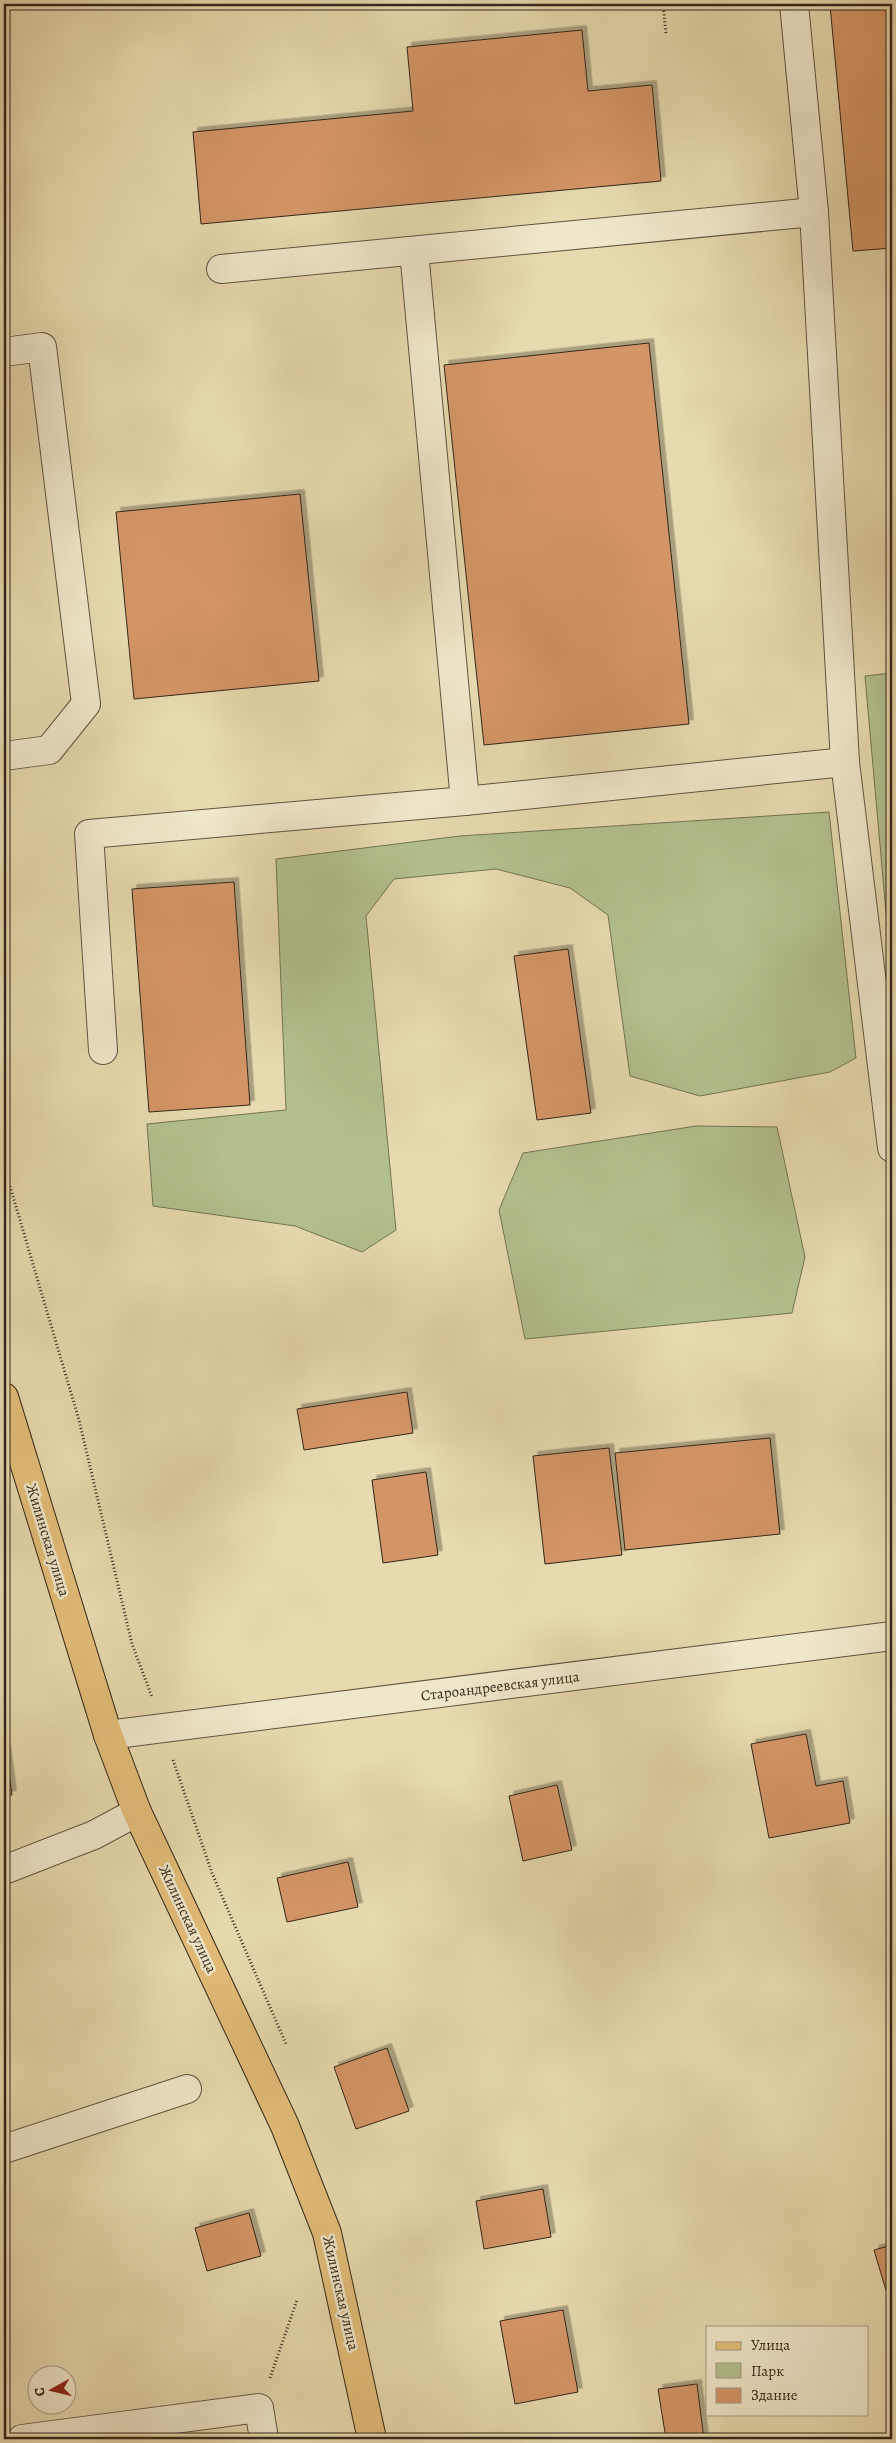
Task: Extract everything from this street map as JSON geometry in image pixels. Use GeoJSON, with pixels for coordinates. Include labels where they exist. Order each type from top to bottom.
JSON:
{"type":"FeatureCollection","features":[{"type":"Feature","properties":{"kind":"main road","name":"Жилинская улица"},"geometry":{"type":"LineString","coordinates":[[4,1396],[108,1735],[137,1812],[285,2126],[327,2233],[372,2439]]}},
{"type":"Feature","properties":{"kind":"street"},"geometry":{"type":"LineString","coordinates":[[794,4],[814,212],[844,762],[892,1148]]}},
{"type":"Feature","properties":{"kind":"street"},"geometry":{"type":"LineString","coordinates":[[221,269],[814,212]]}},
{"type":"Feature","properties":{"kind":"street"},"geometry":{"type":"LineString","coordinates":[[414,251],[465,801]]}},
{"type":"Feature","properties":{"kind":"street"},"geometry":{"type":"LineString","coordinates":[[4,352],[42,347],[86,704],[49,750],[4,756]]}},
{"type":"Feature","properties":{"kind":"street"},"geometry":{"type":"LineString","coordinates":[[103,1050],[89,834],[465,801],[844,762]]}},
{"type":"Feature","properties":{"kind":"street","name":"Староандреевская улица"},"geometry":{"type":"LineString","coordinates":[[108,1735],[892,1636]]}},
{"type":"Feature","properties":{"kind":"street"},"geometry":{"type":"LineString","coordinates":[[4,1870],[94,1835],[137,1812]]}},
{"type":"Feature","properties":{"kind":"street"},"geometry":{"type":"LineString","coordinates":[[4,2149],[187,2089]]}},
{"type":"Feature","properties":{"kind":"street"},"geometry":{"type":"LineString","coordinates":[[22,2439],[259,2408],[264,2439]]}},
{"type":"Feature","properties":{"kind":"path"},"geometry":{"type":"LineString","coordinates":[[663,4],[666,34]]}},
{"type":"Feature","properties":{"kind":"path"},"geometry":{"type":"LineString","coordinates":[[4,1166],[78,1420],[132,1644],[163,1729]]}},
{"type":"Feature","properties":{"kind":"path"},"geometry":{"type":"LineString","coordinates":[[259,2408],[297,2300]]}},
{"type":"Feature","properties":{"kind":"green space"},"geometry":{"type":"Polygon","coordinates":[[[892,673],[892,980],[865,676],[892,673]]]}},
{"type":"Feature","properties":{"kind":"green space"},"geometry":{"type":"Polygon","coordinates":[[[829,812],[856,1058],[830,1072],[700,1096],[630,1076],[608,915],[570,888],[496,869],[394,879],[366,916],[396,1230],[362,1252],[295,1226],[153,1206],[147,1124],[286,1110],[276,859],[460,836],[829,812]]]}},
{"type":"Feature","properties":{"kind":"green space"},"geometry":{"type":"Polygon","coordinates":[[[696,1126],[777,1127],[805,1257],[792,1313],[525,1339],[499,1210],[523,1153],[696,1126]]]}},
{"type":"Feature","properties":{"kind":"building"},"geometry":{"type":"Polygon","coordinates":[[[892,4],[892,248],[853,251],[830,5],[892,4]]]}},
{"type":"Feature","properties":{"kind":"building"},"geometry":{"type":"Polygon","coordinates":[[[582,30],[588,91],[652,85],[661,181],[201,224],[193,132],[413,111],[407,47],[582,30]]]}},
{"type":"Feature","properties":{"kind":"building"},"geometry":{"type":"Polygon","coordinates":[[[649,343],[689,724],[484,745],[444,365],[649,343]]]}},
{"type":"Feature","properties":{"kind":"building"},"geometry":{"type":"Polygon","coordinates":[[[300,494],[319,681],[134,699],[116,512],[300,494]]]}},
{"type":"Feature","properties":{"kind":"building"},"geometry":{"type":"Polygon","coordinates":[[[234,882],[250,1105],[149,1112],[132,889],[234,882]]]}},
{"type":"Feature","properties":{"kind":"building"},"geometry":{"type":"Polygon","coordinates":[[[568,949],[591,1113],[537,1120],[514,956],[568,949]]]}},
{"type":"Feature","properties":{"kind":"building"},"geometry":{"type":"Polygon","coordinates":[[[407,1392],[413,1433],[304,1450],[297,1409],[407,1392]]]}},
{"type":"Feature","properties":{"kind":"building"},"geometry":{"type":"Polygon","coordinates":[[[770,1438],[780,1534],[625,1550],[615,1453],[770,1438]]]}},
{"type":"Feature","properties":{"kind":"building"},"geometry":{"type":"Polygon","coordinates":[[[609,1448],[622,1555],[545,1564],[533,1456],[609,1448]]]}},
{"type":"Feature","properties":{"kind":"building"},"geometry":{"type":"Polygon","coordinates":[[[426,1472],[438,1555],[383,1563],[372,1480],[426,1472]]]}},
{"type":"Feature","properties":{"kind":"building"},"geometry":{"type":"Polygon","coordinates":[[[806,1734],[816,1786],[843,1781],[850,1823],[769,1838],[751,1744],[806,1734]]]}},
{"type":"Feature","properties":{"kind":"building"},"geometry":{"type":"Polygon","coordinates":[[[6,1750],[12,1795],[4,1796],[4,1751],[6,1750]]]}},
{"type":"Feature","properties":{"kind":"building"},"geometry":{"type":"Polygon","coordinates":[[[557,1785],[572,1850],[523,1861],[509,1796],[557,1785]]]}},
{"type":"Feature","properties":{"kind":"building"},"geometry":{"type":"Polygon","coordinates":[[[348,1862],[358,1907],[287,1922],[277,1878],[348,1862]]]}},
{"type":"Feature","properties":{"kind":"building"},"geometry":{"type":"Polygon","coordinates":[[[387,2048],[409,2111],[356,2129],[334,2067],[387,2048]]]}},
{"type":"Feature","properties":{"kind":"building"},"geometry":{"type":"Polygon","coordinates":[[[543,2189],[551,2237],[484,2249],[476,2201],[543,2189]]]}},
{"type":"Feature","properties":{"kind":"building"},"geometry":{"type":"Polygon","coordinates":[[[249,2213],[261,2256],[207,2271],[195,2228],[249,2213]]]}},
{"type":"Feature","properties":{"kind":"building"},"geometry":{"type":"Polygon","coordinates":[[[892,2245],[892,2296],[888,2297],[874,2250],[892,2245]]]}},
{"type":"Feature","properties":{"kind":"building"},"geometry":{"type":"Polygon","coordinates":[[[563,2310],[578,2392],[515,2404],[500,2321],[563,2310]]]}},
{"type":"Feature","properties":{"kind":"building"},"geometry":{"type":"Polygon","coordinates":[[[697,2384],[704,2439],[666,2439],[658,2389],[697,2384]]]}}]}
